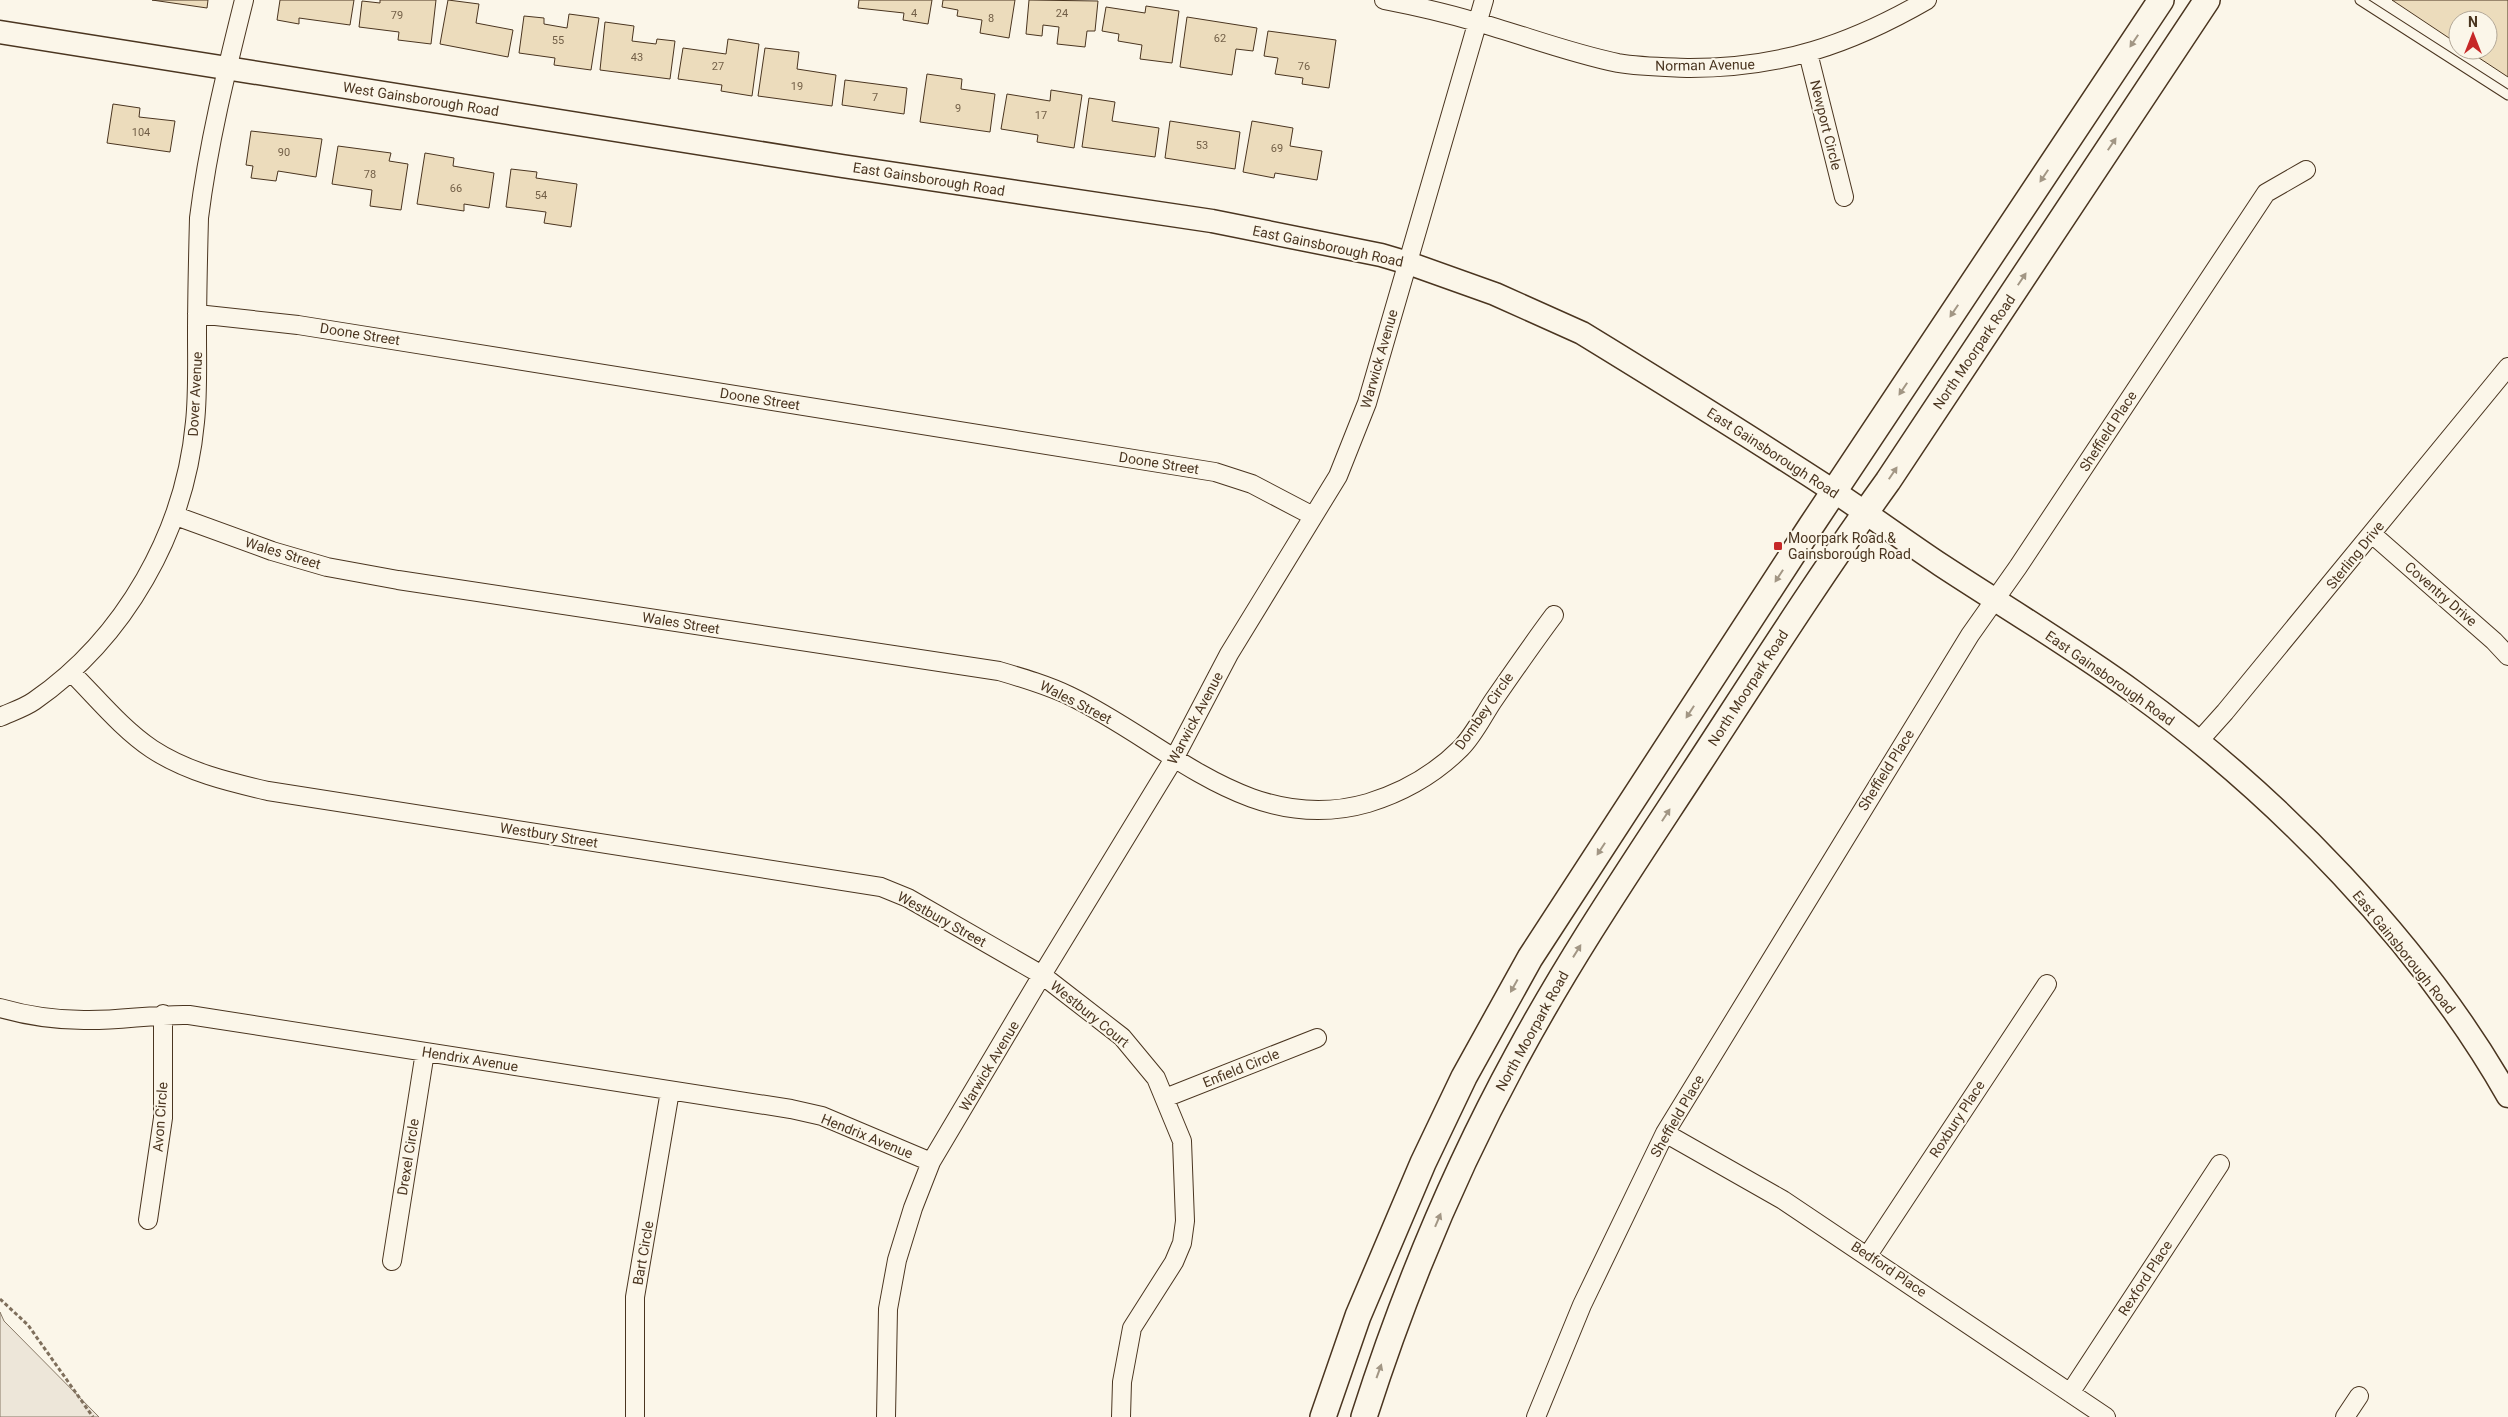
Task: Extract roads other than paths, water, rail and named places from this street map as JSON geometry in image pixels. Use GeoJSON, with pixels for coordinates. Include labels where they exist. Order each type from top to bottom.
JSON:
{"type":"FeatureCollection","features":[{"type":"Feature","properties":{"kind":"main road"},"geometry":{"type":"LineString","coordinates":[[1323,1417],[1358,1316],[1422,1163],[1464,1077],[1535,950],[1835,492],[2161,0]]}},
{"type":"Feature","properties":{"kind":"main road","name":"North Moorpark Road"},"geometry":{"type":"LineString","coordinates":[[1364,1417],[1419,1265],[1482,1124],[1517,1055],[1576,952],[1865,513],[2207,0]]}},
{"type":"Feature","properties":{"kind":"street","name":"Dover Avenue"},"geometry":{"type":"LineString","coordinates":[[0,717],[33,702],[71,672],[118,622],[149,572],[176,516],[191,456],[196,422],[201,203],[227,69],[244,0]]}},
{"type":"Feature","properties":{"kind":"street","name":"Norman Avenue"},"geometry":{"type":"LineString","coordinates":[[1384,0],[1476,22],[1561,49],[1619,63],[1658,67],[1712,68],[1765,64],[1808,53],[1851,39],[1927,0]]}},
{"type":"Feature","properties":{"kind":"street","name":"Warwick Avenue"},"geometry":{"type":"LineString","coordinates":[[886,1417],[888,1309],[897,1260],[913,1208],[932,1162],[1042,975],[1175,757],[1230,654],[1338,476],[1367,403],[1476,22],[1484,0]]}},
{"type":"Feature","properties":{"kind":"street","name":"West Gainsborough Road"},"geometry":{"type":"LineString","coordinates":[[0,32],[842,166]]}},
{"type":"Feature","properties":{"kind":"street","name":"Newport Circle"},"geometry":{"type":"LineString","coordinates":[[1808,53],[1844,197]]}},
{"type":"Feature","properties":{"kind":"street","name":"East Gainsborough Road"},"geometry":{"type":"LineString","coordinates":[[842,166],[1212,221],[1381,255],[1408,262],[1495,294],[1582,333],[1835,492],[1994,600],[2133,691],[2199,741],[2252,786],[2355,890],[2395,936],[2451,1009],[2508,1096]]}},
{"type":"Feature","properties":{"kind":"street","name":"Sheffield Place"},"geometry":{"type":"LineString","coordinates":[[1536,1417],[1582,1305],[1665,1133],[1836,852],[1994,600],[2266,193],[2306,170]]}},
{"type":"Feature","properties":{"kind":"street","name":"Doone Street"},"geometry":{"type":"LineString","coordinates":[[197,314],[298,324],[1215,472],[1252,484],[1313,516]]}},
{"type":"Feature","properties":{"kind":"street","name":"Sterling Drive"},"geometry":{"type":"LineString","coordinates":[[2199,741],[2372,534],[2508,367]]}},
{"type":"Feature","properties":{"kind":"street","name":"Wales Street"},"geometry":{"type":"LineString","coordinates":[[176,516],[272,551],[354,572],[999,671],[1041,683],[1072,697],[1175,757]]}},
{"type":"Feature","properties":{"kind":"street","name":"Coventry Drive"},"geometry":{"type":"LineString","coordinates":[[2372,534],[2494,641],[2508,656]]}},
{"type":"Feature","properties":{"kind":"street","name":"Dombey Circle"},"geometry":{"type":"LineString","coordinates":[[1175,757],[1223,786],[1263,803],[1297,811],[1322,811],[1355,807],[1386,798],[1425,779],[1462,746],[1554,615]]}},
{"type":"Feature","properties":{"kind":"street","name":"Westbury Street"},"geometry":{"type":"LineString","coordinates":[[71,672],[152,749],[181,765],[226,781],[278,792],[881,888],[908,898],[1042,975]]}},
{"type":"Feature","properties":{"kind":"street","name":"Westbury Court"},"geometry":{"type":"LineString","coordinates":[[1042,975],[1122,1037],[1156,1078],[1182,1141],[1185,1195],[1182,1243],[1164,1280],[1132,1328],[1122,1382],[1121,1417]]}},
{"type":"Feature","properties":{"kind":"street","name":"Roxbury Place"},"geometry":{"type":"LineString","coordinates":[[1868,1255],[2047,984]]}},
{"type":"Feature","properties":{"kind":"street","name":"Hendrix Avenue"},"geometry":{"type":"LineString","coordinates":[[0,1008],[35,1018],[85,1020],[164,1014],[189,1015],[791,1109],[822,1116],[932,1162]]}},
{"type":"Feature","properties":{"kind":"street","name":"Avon Circle"},"geometry":{"type":"LineString","coordinates":[[148,1220],[163,1118],[164,1014]]}},
{"type":"Feature","properties":{"kind":"street","name":"Enfield Circle"},"geometry":{"type":"LineString","coordinates":[[1164,1098],[1316,1038]]}},
{"type":"Feature","properties":{"kind":"street","name":"Drexel Circle"},"geometry":{"type":"LineString","coordinates":[[392,1261],[425,1052]]}},
{"type":"Feature","properties":{"kind":"street","name":"Bart Circle"},"geometry":{"type":"LineString","coordinates":[[635,1416],[635,1296],[670,1091]]}},
{"type":"Feature","properties":{"kind":"street","name":"Bedford Place"},"geometry":{"type":"LineString","coordinates":[[1665,1133],[1783,1200],[1868,1255],[2106,1417]]}},
{"type":"Feature","properties":{"kind":"street","name":"Rexford Place"},"geometry":{"type":"LineString","coordinates":[[2070,1393],[2220,1164]]}},
{"type":"Feature","properties":{"kind":"street"},"geometry":{"type":"LineString","coordinates":[[2345,1417],[2359,1396]]}},
{"type":"Feature","properties":{"kind":"lane"},"geometry":{"type":"LineString","coordinates":[[2360,0],[2508,95]]}},
{"type":"Feature","properties":{"kind":"place","name":"Moorpark Road & Gainsborough Road"},"geometry":{"type":"Point","coordinates":[1778,546]}}]}
